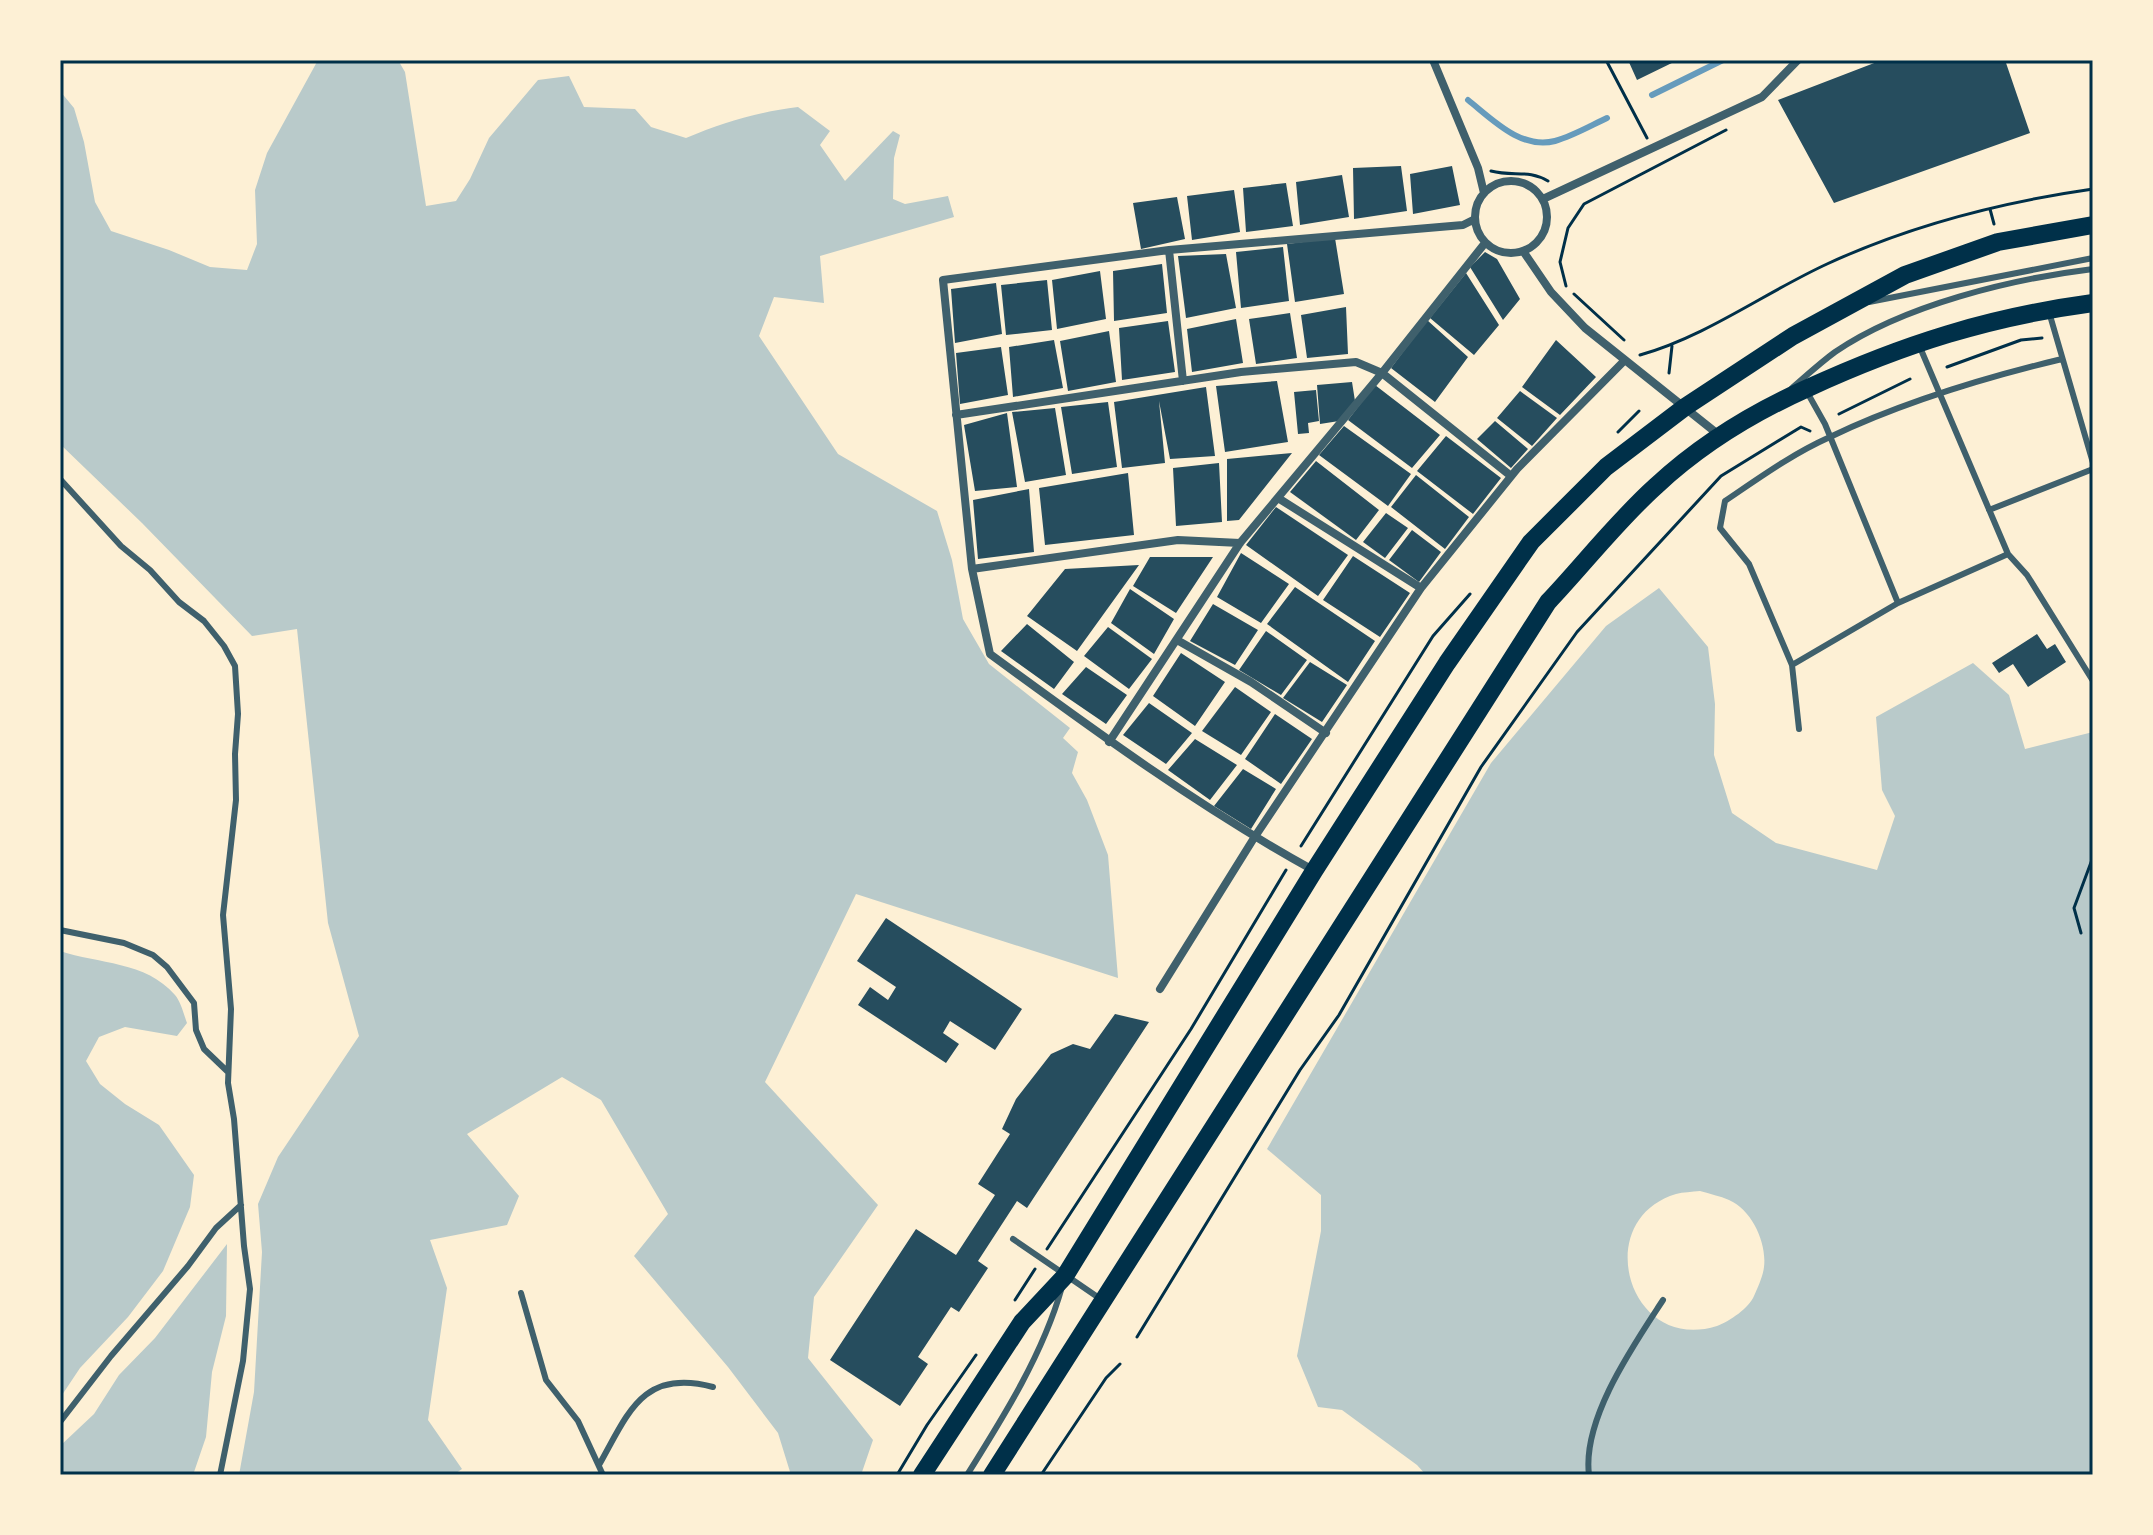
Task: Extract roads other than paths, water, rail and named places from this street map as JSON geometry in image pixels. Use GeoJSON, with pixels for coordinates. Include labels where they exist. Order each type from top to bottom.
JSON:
{"type":"FeatureCollection","features":[{"type":"Feature","properties":{"kind":"main road"},"geometry":{"type":"LineString","coordinates":[[922,1475],[1022,1322],[1065,1276],[1314,871],[1447,663],[1531,542],[1606,467],[1685,407],[1793,336],[1905,275],[1998,242],[2093,225]]}},
{"type":"Feature","properties":{"kind":"main road"},"geometry":{"type":"LineString","coordinates":[[992,1475],[1548,602],[1655,486],[1719,435],[1774,402],[1858,364],[1984,322],[2093,303]]}},
{"type":"Feature","properties":{"kind":"street"},"geometry":{"type":"LineString","coordinates":[[1433,60],[1482,178],[1484,193]]}},
{"type":"Feature","properties":{"kind":"street"},"geometry":{"type":"LineString","coordinates":[[1543,199],[1762,97],[1798,60]]}},
{"type":"Feature","properties":{"kind":"street"},"geometry":{"type":"LineString","coordinates":[[1515,181],[1535,190],[1543,199],[1547,219],[1545,230],[1533,247],[1511,254],[1499,252],[1479,235],[1475,219],[1479,200],[1493,186],[1515,181]]}},
{"type":"Feature","properties":{"kind":"street"},"geometry":{"type":"LineString","coordinates":[[1314,871],[1254,838],[1109,742],[990,654],[972,569],[943,280],[1169,250],[1463,225],[1475,219]]}},
{"type":"Feature","properties":{"kind":"street"},"geometry":{"type":"LineString","coordinates":[[1109,742],[1240,543],[1382,373],[1485,243]]}},
{"type":"Feature","properties":{"kind":"street"},"geometry":{"type":"LineString","coordinates":[[1169,250],[1183,381]]}},
{"type":"Feature","properties":{"kind":"street"},"geometry":{"type":"LineString","coordinates":[[1523,251],[1551,292],[1576,319],[1719,435]]}},
{"type":"Feature","properties":{"kind":"street"},"geometry":{"type":"LineString","coordinates":[[1160,989],[1254,838],[1421,588],[1511,476],[1625,360]]}},
{"type":"Feature","properties":{"kind":"street"},"geometry":{"type":"LineString","coordinates":[[956,415],[1241,372],[1356,362],[1382,373],[1511,476]]}},
{"type":"Feature","properties":{"kind":"street"},"geometry":{"type":"LineString","coordinates":[[1278,498],[1421,588]]}},
{"type":"Feature","properties":{"kind":"street"},"geometry":{"type":"LineString","coordinates":[[972,569],[1178,540],[1240,543]]}},
{"type":"Feature","properties":{"kind":"street"},"geometry":{"type":"LineString","coordinates":[[1177,640],[1251,682],[1326,733]]}},
{"type":"Feature","properties":{"kind":"lane"},"geometry":{"type":"LineString","coordinates":[[1846,307],[2093,258]]}},
{"type":"Feature","properties":{"kind":"lane"},"geometry":{"type":"LineString","coordinates":[[1774,402],[1836,352],[1902,317],[1976,292],[2032,278],[2093,269]]}},
{"type":"Feature","properties":{"kind":"lane"},"geometry":{"type":"LineString","coordinates":[[1989,510],[2093,466],[2048,309]]}},
{"type":"Feature","properties":{"kind":"lane"},"geometry":{"type":"LineString","coordinates":[[1917,342],[2008,554],[2027,575],[2093,681]]}},
{"type":"Feature","properties":{"kind":"lane"},"geometry":{"type":"LineString","coordinates":[[1799,729],[1792,665],[1749,564],[1720,528],[1725,501],[1785,460],[1830,436],[1941,394],[2062,359]]}},
{"type":"Feature","properties":{"kind":"lane"},"geometry":{"type":"LineString","coordinates":[[1805,389],[1830,436],[1898,603]]}},
{"type":"Feature","properties":{"kind":"lane"},"geometry":{"type":"LineString","coordinates":[[60,479],[121,546],[150,570],[179,602],[204,621],[235,666],[238,700],[236,800],[223,915],[231,1009],[228,1072],[250,1289],[243,1361],[220,1475]]}},
{"type":"Feature","properties":{"kind":"lane"},"geometry":{"type":"LineString","coordinates":[[1792,665],[1898,603],[2008,554]]}},
{"type":"Feature","properties":{"kind":"lane"},"geometry":{"type":"LineString","coordinates":[[60,930],[124,943],[153,955],[167,967],[194,1003],[196,1030],[204,1049],[228,1072]]}},
{"type":"Feature","properties":{"kind":"lane"},"geometry":{"type":"LineString","coordinates":[[60,1422],[216,1228],[241,1205]]}},
{"type":"Feature","properties":{"kind":"lane"},"geometry":{"type":"LineString","coordinates":[[1013,1239],[1102,1300]]}},
{"type":"Feature","properties":{"kind":"lane"},"geometry":{"type":"LineString","coordinates":[[967,1475],[1002,1419],[1052,1322],[1065,1276]]}},
{"type":"Feature","properties":{"kind":"lane"},"geometry":{"type":"LineString","coordinates":[[521,1293],[546,1380],[578,1421],[603,1475]]}},
{"type":"Feature","properties":{"kind":"lane"},"geometry":{"type":"LineString","coordinates":[[1589,1475],[1587,1460],[1592,1430],[1625,1358],[1663,1300]]}},
{"type":"Feature","properties":{"kind":"lane"},"geometry":{"type":"LineString","coordinates":[[599,1465],[630,1410],[647,1392],[673,1383],[694,1382],[713,1387]]}},
{"type":"Feature","properties":{"kind":"waterway"},"geometry":{"type":"LineString","coordinates":[[1652,95],[1723,60]]}},
{"type":"Feature","properties":{"kind":"waterway"},"geometry":{"type":"LineString","coordinates":[[1468,100],[1508,131],[1542,143],[1575,134],[1607,118]]}}]}
